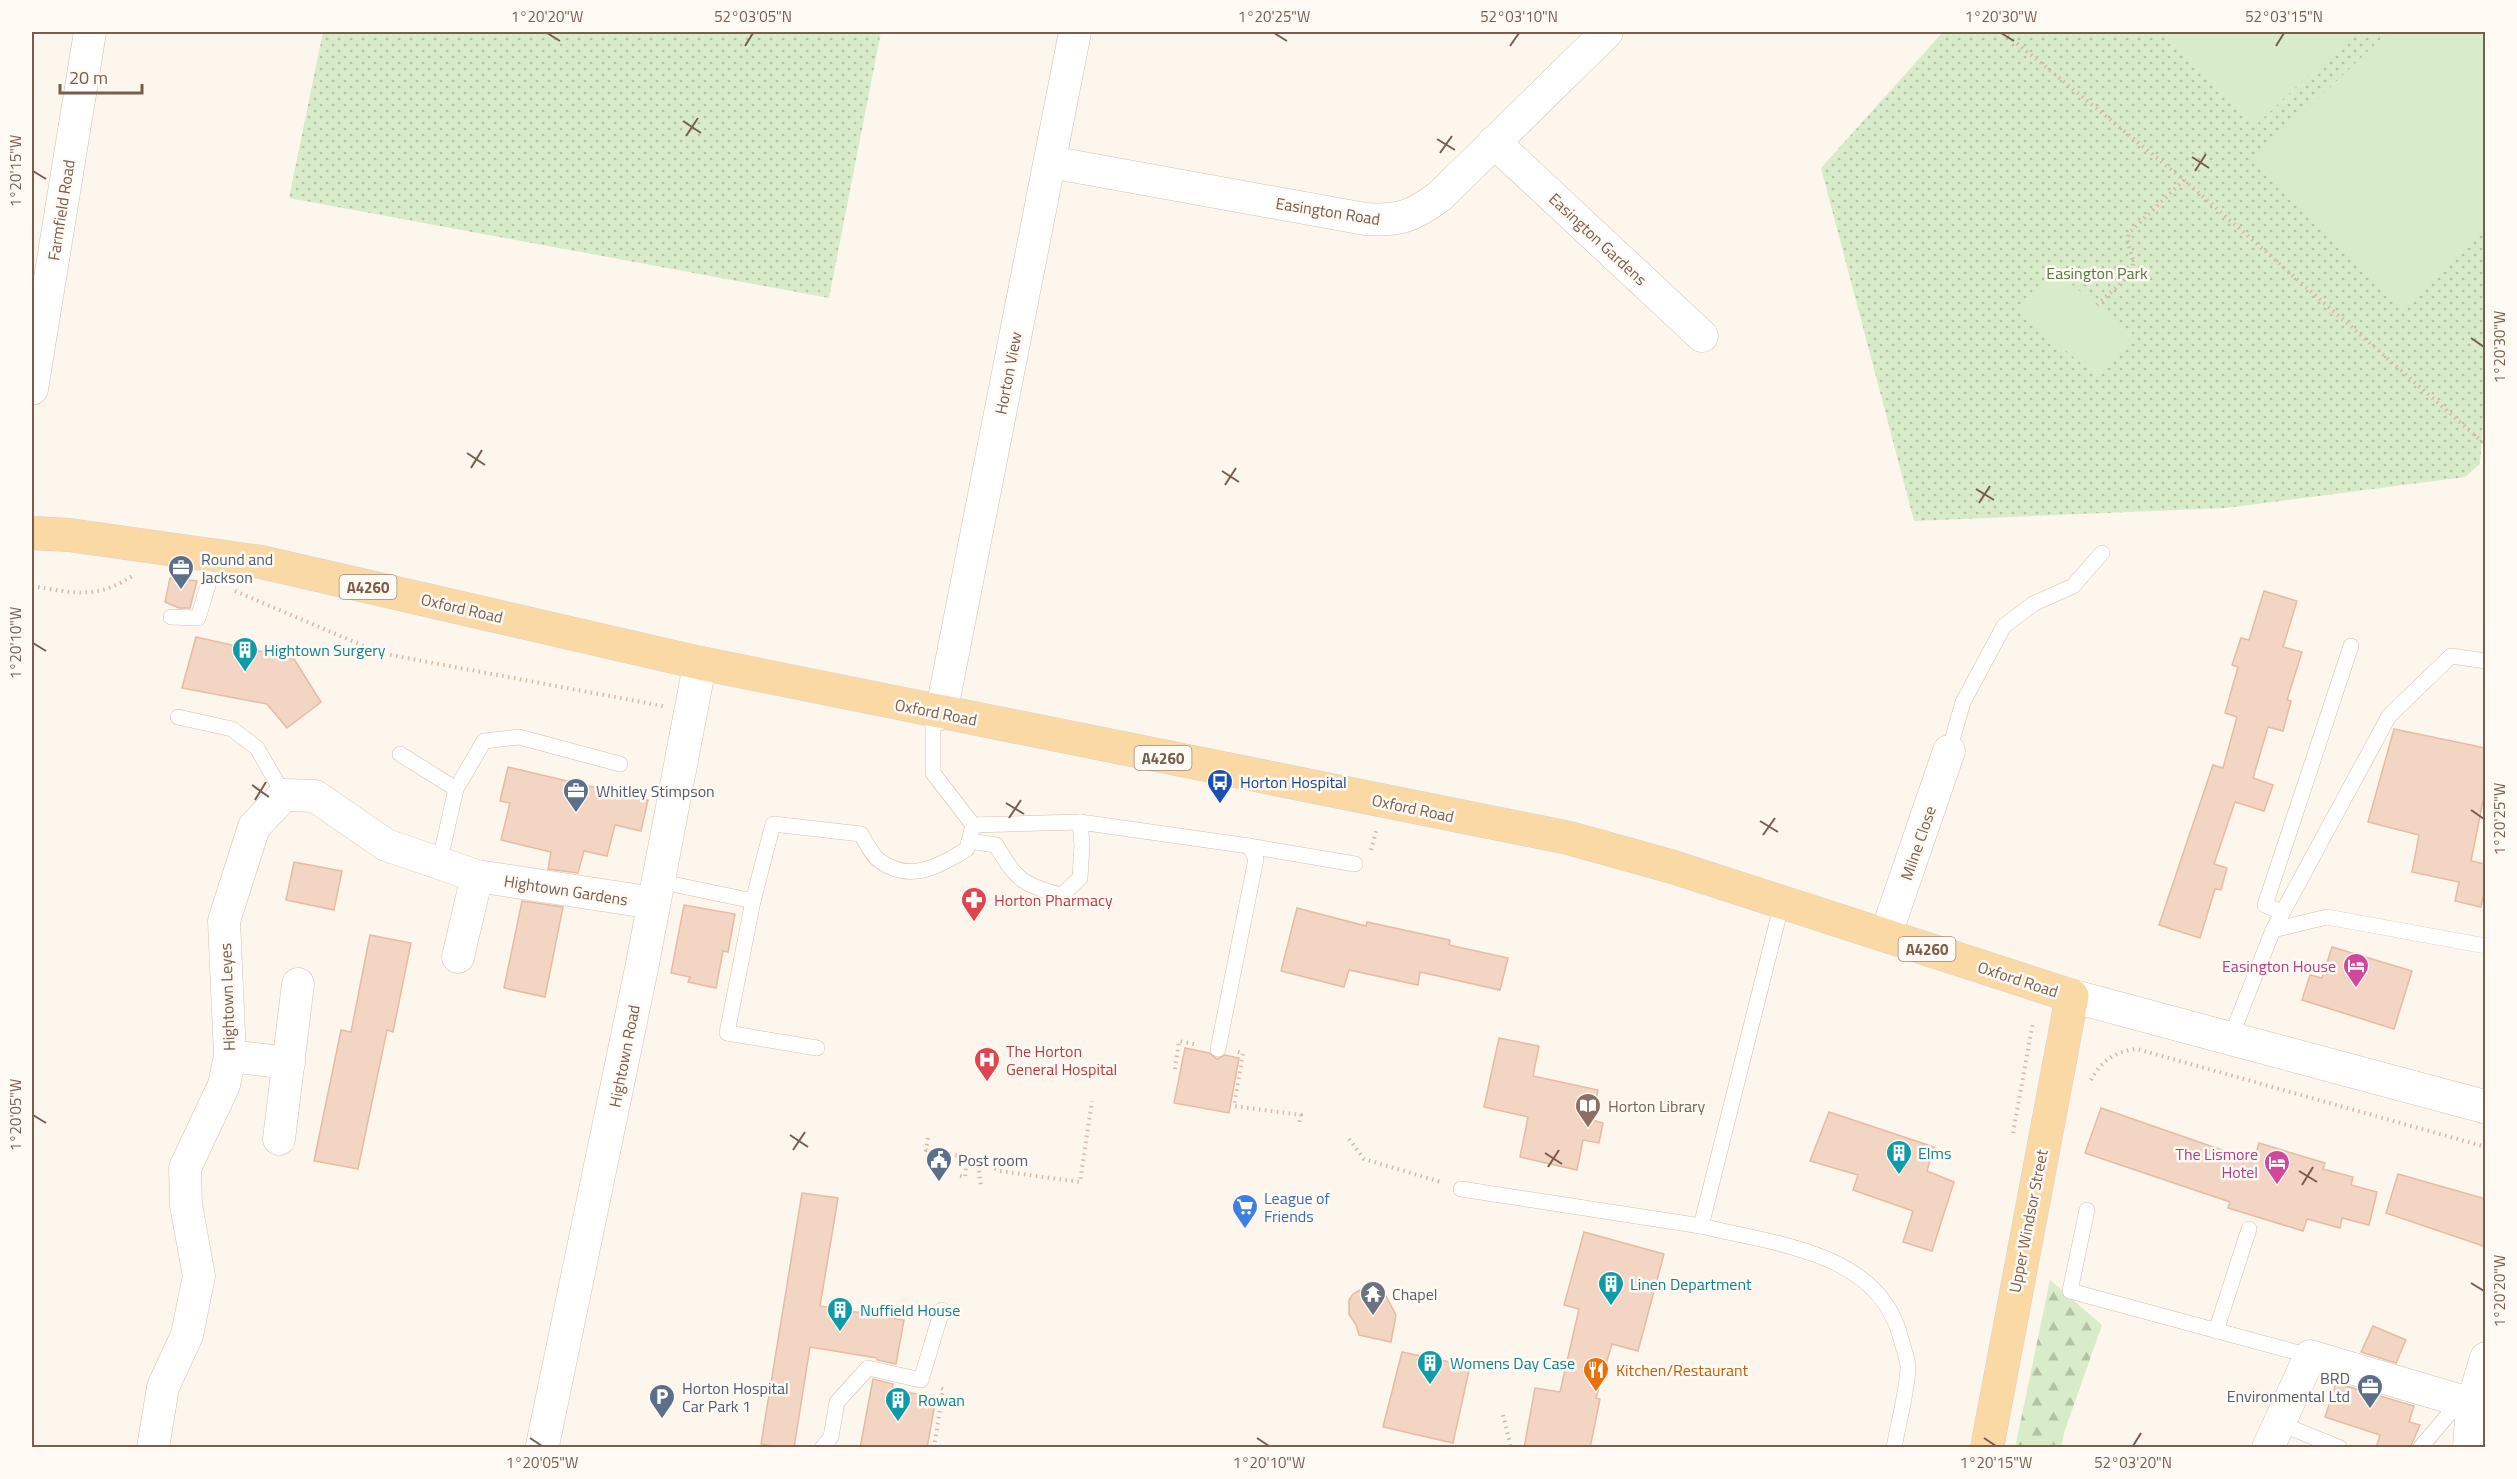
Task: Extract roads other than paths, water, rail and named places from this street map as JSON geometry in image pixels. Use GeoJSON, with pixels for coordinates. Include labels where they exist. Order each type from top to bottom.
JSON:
{"type":"FeatureCollection","features":[{"type":"Feature","properties":{"kind":"main road","name":"Oxford Road"},"geometry":{"type":"LineString","coordinates":[[32,533],[69,535],[214,568],[261,562],[700,663],[937,713],[1569,838],[1673,867],[2072,996]]}},
{"type":"Feature","properties":{"kind":"main road","name":"Upper Windsor Street"},"geometry":{"type":"LineString","coordinates":[[1987,1448],[2072,996]]}},
{"type":"Feature","properties":{"kind":"street","name":"Farmfield Road"},"geometry":{"type":"LineString","coordinates":[[32,388],[90,32]]}},
{"type":"Feature","properties":{"kind":"street","name":"Horton View"},"geometry":{"type":"LineString","coordinates":[[937,713],[1075,32]]}},
{"type":"Feature","properties":{"kind":"street","name":"Easington Road"},"geometry":{"type":"LineString","coordinates":[[1050,162],[1365,219],[1388,220],[1419,212],[1440,196],[1607,32]]}},
{"type":"Feature","properties":{"kind":"street","name":"Easington Gardens"},"geometry":{"type":"LineString","coordinates":[[1494,142],[1702,336]]}},
{"type":"Feature","properties":{"kind":"street","name":"Hightown Road"},"geometry":{"type":"LineString","coordinates":[[542,1448],[656,892],[700,663]]}},
{"type":"Feature","properties":{"kind":"street","name":"Milne Close"},"geometry":{"type":"LineString","coordinates":[[1886,934],[1949,751]]}},
{"type":"Feature","properties":{"kind":"street","name":"Hightown Gardens"},"geometry":{"type":"LineString","coordinates":[[284,795],[315,796],[386,845],[477,876],[656,892]]}},
{"type":"Feature","properties":{"kind":"street","name":"Hightown Leyes"},"geometry":{"type":"LineString","coordinates":[[153,1448],[163,1387],[187,1335],[199,1276],[186,1205],[185,1168],[224,1085],[230,1056],[224,921],[254,827],[284,795]]}},
{"type":"Feature","properties":{"kind":"street"},"geometry":{"type":"LineString","coordinates":[[458,957],[477,876]]}},
{"type":"Feature","properties":{"kind":"street"},"geometry":{"type":"LineString","coordinates":[[279,1139],[298,984]]}},
{"type":"Feature","properties":{"kind":"street","name":"Oxford Road"},"geometry":{"type":"LineString","coordinates":[[2072,996],[2486,1107]]}},
{"type":"Feature","properties":{"kind":"street"},"geometry":{"type":"LineString","coordinates":[[230,1056],[288,1063]]}},
{"type":"Feature","properties":{"kind":"street"},"geometry":{"type":"LineString","coordinates":[[2273,1436],[2306,1355],[2473,1410]]}},
{"type":"Feature","properties":{"kind":"street"},"geometry":{"type":"LineString","coordinates":[[2469,1448],[2473,1410],[2486,1358]]}},
{"type":"Feature","properties":{"kind":"lane"},"geometry":{"type":"LineString","coordinates":[[1949,751],[1963,702],[2004,626],[2032,604],[2073,586],[2102,553]]}},
{"type":"Feature","properties":{"kind":"lane"},"geometry":{"type":"LineString","coordinates":[[171,617],[198,618],[214,568]]}},
{"type":"Feature","properties":{"kind":"lane"},"geometry":{"type":"LineString","coordinates":[[2283,912],[2265,905],[2351,646]]}},
{"type":"Feature","properties":{"kind":"lane"},"geometry":{"type":"LineString","coordinates":[[2230,1039],[2273,930],[2389,716],[2451,656],[2486,661]]}},
{"type":"Feature","properties":{"kind":"lane"},"geometry":{"type":"LineString","coordinates":[[937,713],[933,773],[973,825]]}},
{"type":"Feature","properties":{"kind":"lane"},"geometry":{"type":"LineString","coordinates":[[178,717],[232,729],[257,748],[284,795]]}},
{"type":"Feature","properties":{"kind":"lane"},"geometry":{"type":"LineString","coordinates":[[439,864],[456,789],[484,741],[519,737],[620,764]]}},
{"type":"Feature","properties":{"kind":"lane"},"geometry":{"type":"LineString","coordinates":[[400,754],[456,789]]}},
{"type":"Feature","properties":{"kind":"lane"},"geometry":{"type":"LineString","coordinates":[[973,825],[1080,822],[1355,864]]}},
{"type":"Feature","properties":{"kind":"lane"},"geometry":{"type":"LineString","coordinates":[[969,842],[996,845],[1009,868],[1032,888],[1062,895],[1080,878],[1082,845],[1080,822]]}},
{"type":"Feature","properties":{"kind":"lane"},"geometry":{"type":"LineString","coordinates":[[817,1048],[727,1033],[753,902],[773,824],[861,834],[879,861],[910,873],[939,867],[967,849],[973,825]]}},
{"type":"Feature","properties":{"kind":"lane"},"geometry":{"type":"LineString","coordinates":[[1218,1048],[1256,859],[1248,846]]}},
{"type":"Feature","properties":{"kind":"lane"},"geometry":{"type":"LineString","coordinates":[[656,892],[753,902]]}},
{"type":"Feature","properties":{"kind":"lane"},"geometry":{"type":"LineString","coordinates":[[1701,1226],[1782,903]]}},
{"type":"Feature","properties":{"kind":"lane"},"geometry":{"type":"LineString","coordinates":[[2273,930],[2327,917],[2486,946]]}},
{"type":"Feature","properties":{"kind":"lane"},"geometry":{"type":"LineString","coordinates":[[1461,1190],[1701,1226],[1825,1257],[1857,1273],[1880,1297],[1898,1325],[1908,1365],[1894,1448]]}},
{"type":"Feature","properties":{"kind":"lane"},"geometry":{"type":"LineString","coordinates":[[2087,1210],[2070,1291],[2306,1355],[2257,1448]]}},
{"type":"Feature","properties":{"kind":"lane"},"geometry":{"type":"LineString","coordinates":[[2216,1331],[2249,1229]]}},
{"type":"Feature","properties":{"kind":"lane"},"geometry":{"type":"LineString","coordinates":[[822,1448],[831,1437],[837,1402],[868,1368],[921,1380],[942,1310]]}},
{"type":"Feature","properties":{"kind":"lane"},"geometry":{"type":"LineString","coordinates":[[2420,1448],[2473,1410]]}},
{"type":"Feature","properties":{"kind":"lane"},"geometry":{"type":"LineString","coordinates":[[2273,1436],[2340,1448]]}},
{"type":"Feature","properties":{"kind":"place","name":"Round and Jackson"},"geometry":{"type":"Point","coordinates":[181,591]}},
{"type":"Feature","properties":{"kind":"place","name":"Hightown Surgery"},"geometry":{"type":"Point","coordinates":[245,673]}},
{"type":"Feature","properties":{"kind":"place","name":"Horton Hospital"},"geometry":{"type":"Point","coordinates":[1220,805]}},
{"type":"Feature","properties":{"kind":"place","name":"Whitley Stimpson"},"geometry":{"type":"Point","coordinates":[576,814]}},
{"type":"Feature","properties":{"kind":"place","name":"Horton Pharmacy"},"geometry":{"type":"Point","coordinates":[974,923]}},
{"type":"Feature","properties":{"kind":"place","name":"Easington House"},"geometry":{"type":"Point","coordinates":[2356,989]}},
{"type":"Feature","properties":{"kind":"place","name":"The Horton General Hospital"},"geometry":{"type":"Point","coordinates":[987,1083]}},
{"type":"Feature","properties":{"kind":"place","name":"Horton Library"},"geometry":{"type":"Point","coordinates":[1588,1129]}},
{"type":"Feature","properties":{"kind":"place","name":"Elms"},"geometry":{"type":"Point","coordinates":[1899,1176]}},
{"type":"Feature","properties":{"kind":"place","name":"Post room"},"geometry":{"type":"Point","coordinates":[939,1183]}},
{"type":"Feature","properties":{"kind":"place","name":"The Lismore Hotel"},"geometry":{"type":"Point","coordinates":[2277,1186]}},
{"type":"Feature","properties":{"kind":"place","name":"League of Friends"},"geometry":{"type":"Point","coordinates":[1245,1230]}},
{"type":"Feature","properties":{"kind":"place","name":"Linen Department"},"geometry":{"type":"Point","coordinates":[1611,1307]}},
{"type":"Feature","properties":{"kind":"place","name":"Chapel"},"geometry":{"type":"Point","coordinates":[1373,1317]}},
{"type":"Feature","properties":{"kind":"place","name":"Nuffield House"},"geometry":{"type":"Point","coordinates":[840,1333]}},
{"type":"Feature","properties":{"kind":"place","name":"Womens Day Case"},"geometry":{"type":"Point","coordinates":[1430,1386]}},
{"type":"Feature","properties":{"kind":"place","name":"Kitchen/Restaurant"},"geometry":{"type":"Point","coordinates":[1596,1393]}},
{"type":"Feature","properties":{"kind":"place","name":"BRD Environmental Ltd"},"geometry":{"type":"Point","coordinates":[2370,1410]}},
{"type":"Feature","properties":{"kind":"place","name":"Horton Hospital Car Park 1"},"geometry":{"type":"Point","coordinates":[662,1420]}},
{"type":"Feature","properties":{"kind":"place","name":"Rowan"},"geometry":{"type":"Point","coordinates":[898,1423]}},
{"type":"Feature","properties":{"kind":"park label","name":"Easington Park"},"geometry":{"type":"Point","coordinates":[2097,273]}}]}
